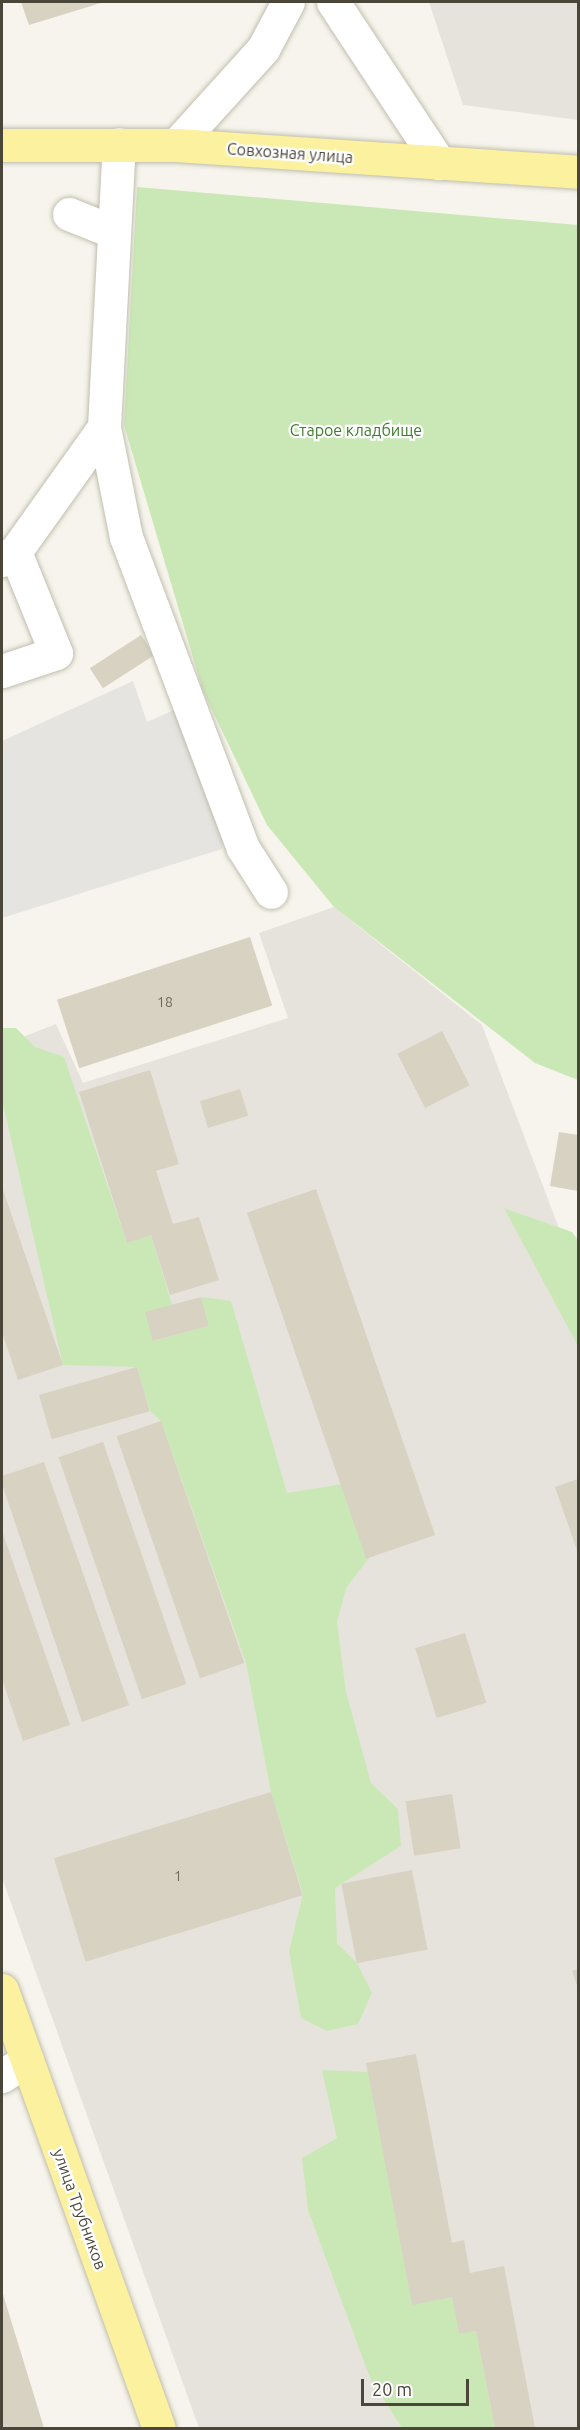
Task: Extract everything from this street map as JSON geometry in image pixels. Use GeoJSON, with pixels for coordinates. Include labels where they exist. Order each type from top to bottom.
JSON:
{"type":"FeatureCollection","features":[{"type":"Feature","properties":{"kind":"main road","name":"Совхозная улица"},"geometry":{"type":"LineString","coordinates":[[2,145],[176,145],[579,172]]}},
{"type":"Feature","properties":{"kind":"main road","name":"улица Трубников"},"geometry":{"type":"LineString","coordinates":[[2,1990],[14,2068],[159,2428]]}},
{"type":"Feature","properties":{"kind":"lane"},"geometry":{"type":"LineString","coordinates":[[176,145],[263,49],[288,2]]}},
{"type":"Feature","properties":{"kind":"lane"},"geometry":{"type":"LineString","coordinates":[[333,2],[439,164]]}},
{"type":"Feature","properties":{"kind":"lane"},"geometry":{"type":"LineString","coordinates":[[119,144],[104,427],[126,537],[232,848],[271,892]]}},
{"type":"Feature","properties":{"kind":"lane"},"geometry":{"type":"LineString","coordinates":[[69,214],[114,232]]}},
{"type":"Feature","properties":{"kind":"lane"},"geometry":{"type":"LineString","coordinates":[[2,671],[56,653],[8,556],[104,427]]}},
{"type":"Feature","properties":{"kind":"shaded area"},"geometry":{"type":"Polygon","coordinates":[[[429,2],[578,2],[578,120],[463,105],[429,2]]]}},
{"type":"Feature","properties":{"kind":"shaded area"},"geometry":{"type":"Polygon","coordinates":[[[133,681],[147,722],[185,705],[227,829],[222,849],[2,918],[2,741],[133,681]]]}},
{"type":"Feature","properties":{"kind":"shaded area"},"geometry":{"type":"Polygon","coordinates":[[[334,907],[482,1025],[568,1252],[578,1265],[578,2428],[199,2428],[2,1878],[2,1045],[56,1024],[83,1083],[288,1018],[259,933],[334,907]]]}},
{"type":"Feature","properties":{"kind":"green space","name":"Старое кладбище"},"geometry":{"type":"Polygon","coordinates":[[[137,187],[578,225],[578,1080],[535,1063],[334,907],[267,825],[203,691],[124,425],[137,187]]]}},
{"type":"Feature","properties":{"kind":"green space"},"geometry":{"type":"Polygon","coordinates":[[[2,1028],[16,1028],[35,1047],[64,1057],[127,1243],[151,1235],[172,1305],[146,1313],[154,1341],[208,1326],[201,1297],[231,1301],[287,1493],[343,1484],[369,1558],[346,1588],[337,1622],[346,1692],[371,1783],[398,1809],[401,1846],[335,1888],[337,1943],[357,1963],[372,1993],[358,2024],[327,2031],[301,2018],[289,1951],[303,1894],[271,1792],[246,1663],[161,1421],[150,1411],[137,1367],[63,1365],[2,1100],[2,1028]]]}},
{"type":"Feature","properties":{"kind":"green space"},"geometry":{"type":"Polygon","coordinates":[[[504,1208],[572,1232],[578,1240],[578,1346],[504,1208]]]}},
{"type":"Feature","properties":{"kind":"green space"},"geometry":{"type":"Polygon","coordinates":[[[322,2070],[368,2072],[412,2304],[452,2297],[459,2334],[476,2331],[495,2428],[402,2428],[370,2378],[308,2210],[302,2158],[337,2138],[322,2070]]]}},
{"type":"Feature","properties":{"kind":"building"},"geometry":{"type":"Polygon","coordinates":[[[21,2],[104,2],[29,25],[21,2]]]}},
{"type":"Feature","properties":{"kind":"building"},"geometry":{"type":"Polygon","coordinates":[[[141,635],[154,655],[103,688],[90,668],[141,635]]]}},
{"type":"Feature","properties":{"kind":"building"},"geometry":{"type":"Polygon","coordinates":[[[250,937],[272,1005],[79,1068],[57,1000],[250,937]]]}},
{"type":"Feature","properties":{"kind":"building"},"geometry":{"type":"Polygon","coordinates":[[[442,1031],[470,1085],[425,1108],[397,1054],[442,1031]]]}},
{"type":"Feature","properties":{"kind":"building"},"geometry":{"type":"Polygon","coordinates":[[[150,1070],[179,1164],[156,1171],[173,1224],[199,1217],[219,1280],[170,1295],[151,1235],[127,1243],[79,1092],[150,1070]]]}},
{"type":"Feature","properties":{"kind":"building"},"geometry":{"type":"Polygon","coordinates":[[[240,1089],[248,1116],[208,1128],[200,1101],[240,1089]]]}},
{"type":"Feature","properties":{"kind":"building"},"geometry":{"type":"Polygon","coordinates":[[[559,1132],[578,1135],[578,1191],[550,1186],[559,1132]]]}},
{"type":"Feature","properties":{"kind":"building"},"geometry":{"type":"Polygon","coordinates":[[[2,1187],[63,1365],[18,1380],[2,1332],[2,1187]]]}},
{"type":"Feature","properties":{"kind":"building"},"geometry":{"type":"Polygon","coordinates":[[[316,1189],[435,1535],[366,1559],[247,1213],[316,1189]]]}},
{"type":"Feature","properties":{"kind":"building"},"geometry":{"type":"Polygon","coordinates":[[[201,1297],[209,1326],[153,1341],[145,1312],[201,1297]]]}},
{"type":"Feature","properties":{"kind":"building"},"geometry":{"type":"Polygon","coordinates":[[[137,1367],[150,1411],[52,1439],[39,1395],[137,1367]]]}},
{"type":"Feature","properties":{"kind":"building"},"geometry":{"type":"Polygon","coordinates":[[[161,1421],[244,1663],[200,1678],[117,1436],[161,1421]]]}},
{"type":"Feature","properties":{"kind":"building"},"geometry":{"type":"Polygon","coordinates":[[[103,1442],[186,1684],[142,1699],[59,1457],[103,1442]]]}},
{"type":"Feature","properties":{"kind":"building"},"geometry":{"type":"Polygon","coordinates":[[[44,1462],[129,1705],[82,1722],[2,1484],[2,1476],[44,1462]]]}},
{"type":"Feature","properties":{"kind":"building"},"geometry":{"type":"Polygon","coordinates":[[[578,1479],[578,1553],[555,1487],[578,1479]]]}},
{"type":"Feature","properties":{"kind":"building"},"geometry":{"type":"Polygon","coordinates":[[[2,1531],[70,1725],[23,1741],[2,1679],[2,1531]]]}},
{"type":"Feature","properties":{"kind":"building"},"geometry":{"type":"Polygon","coordinates":[[[465,1633],[486,1703],[437,1718],[415,1648],[465,1633]]]}},
{"type":"Feature","properties":{"kind":"building"},"geometry":{"type":"Polygon","coordinates":[[[271,1792],[303,1895],[85,1962],[54,1858],[271,1792]]]}},
{"type":"Feature","properties":{"kind":"building"},"geometry":{"type":"Polygon","coordinates":[[[452,1794],[461,1848],[414,1856],[406,1801],[452,1794]]]}},
{"type":"Feature","properties":{"kind":"building"},"geometry":{"type":"Polygon","coordinates":[[[412,1870],[427,1950],[357,1963],[341,1884],[412,1870]]]}},
{"type":"Feature","properties":{"kind":"building"},"geometry":{"type":"Polygon","coordinates":[[[578,1969],[578,1988],[572,1971],[578,1969]]]}},
{"type":"Feature","properties":{"kind":"building"},"geometry":{"type":"Polygon","coordinates":[[[416,2054],[452,2243],[464,2240],[470,2273],[504,2266],[535,2428],[495,2428],[476,2331],[459,2334],[452,2297],[412,2305],[366,2063],[416,2054]]]}},
{"type":"Feature","properties":{"kind":"building"},"geometry":{"type":"Polygon","coordinates":[[[2,2291],[44,2428],[2,2428],[2,2291]]]}}]}
